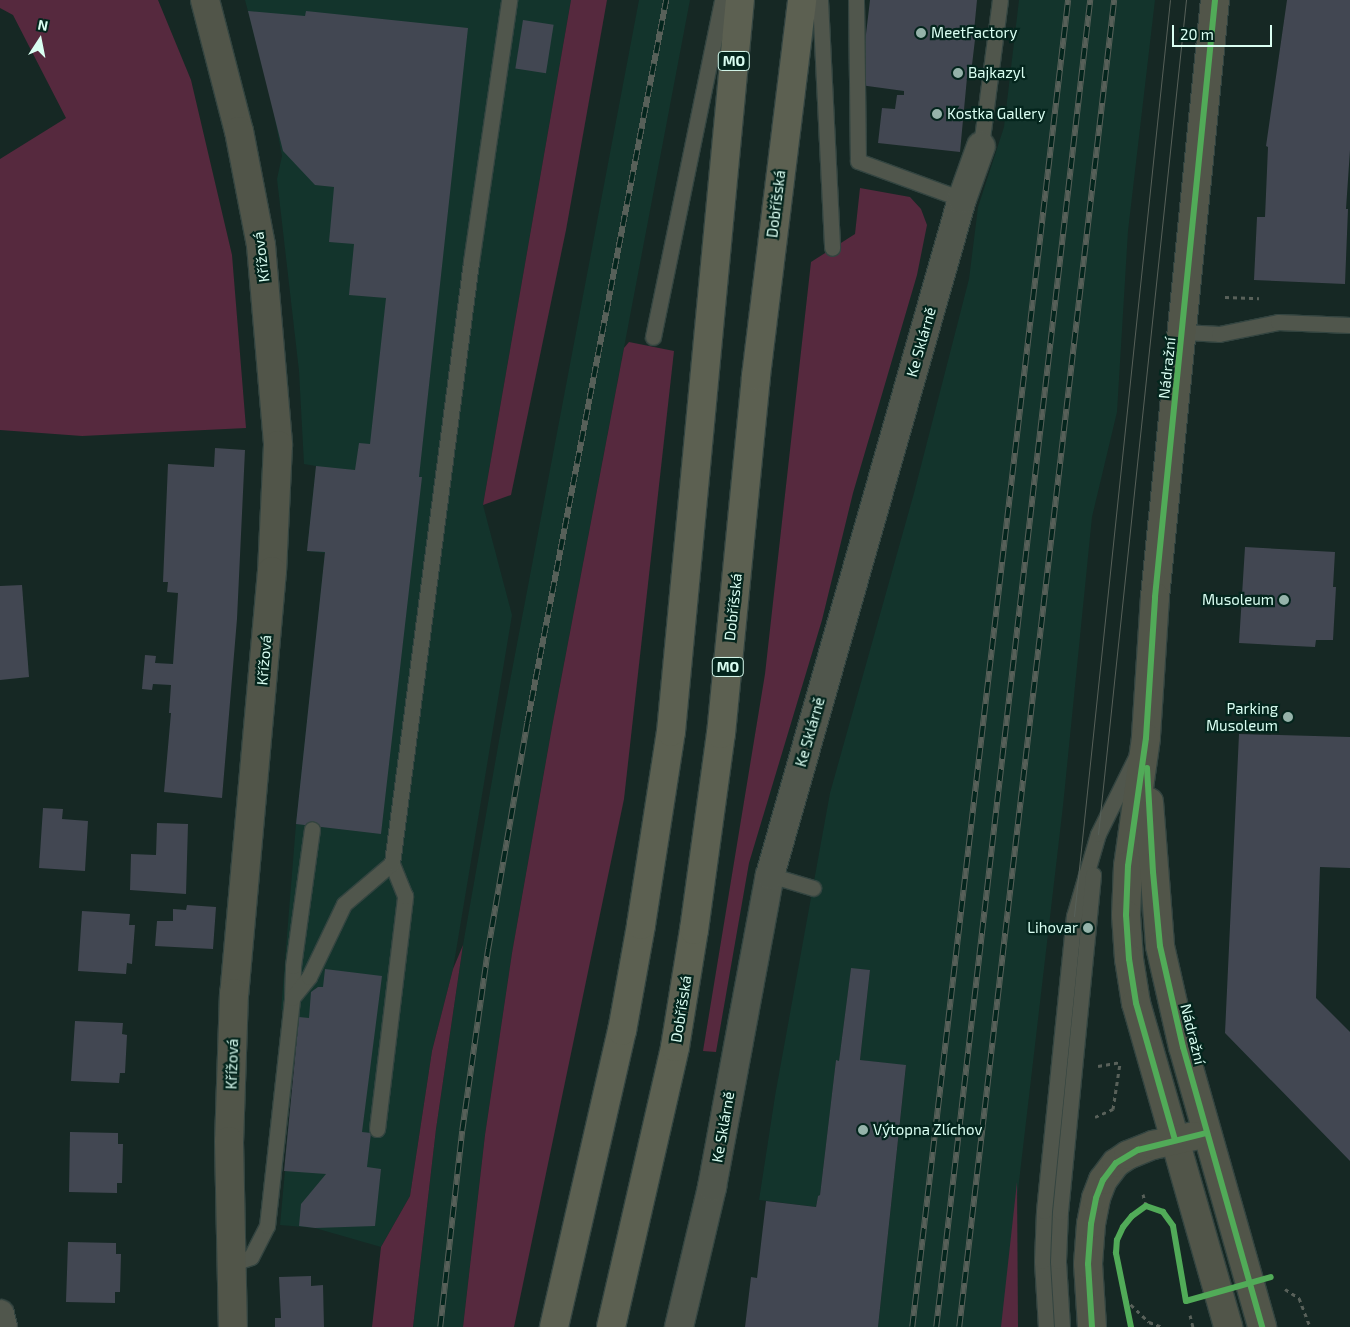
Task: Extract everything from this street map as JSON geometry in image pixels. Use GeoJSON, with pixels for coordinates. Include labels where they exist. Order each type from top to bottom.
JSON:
{"type":"FeatureCollection","features":[{"type":"Feature","properties":{"kind":"highway","name":"MO"},"geometry":{"type":"LineString","coordinates":[[554,1327],[622,1031],[671,732],[740,0]]}},
{"type":"Feature","properties":{"kind":"highway","name":"Dobříšská"},"geometry":{"type":"LineString","coordinates":[[611,1327],[675,1047],[694,930],[721,734],[758,357],[802,0]]}},
{"type":"Feature","properties":{"kind":"street","name":"Křížová"},"geometry":{"type":"LineString","coordinates":[[205,0],[239,131],[261,245],[278,445],[272,571],[234,993],[228,1141],[233,1327]]}},
{"type":"Feature","properties":{"kind":"street","name":"Nádražní"},"geometry":{"type":"LineString","coordinates":[[1215,0],[1155,597],[1146,738],[1128,866],[1126,924],[1136,1003],[1228,1327]]}},
{"type":"Feature","properties":{"kind":"street","name":"Ke Sklárně"},"geometry":{"type":"LineString","coordinates":[[679,1327],[712,1187],[770,875],[962,199],[981,146]]}},
{"type":"Feature","properties":{"kind":"street","name":"Nádražní"},"geometry":{"type":"LineString","coordinates":[[1146,738],[1153,872],[1160,946],[1183,1048],[1262,1327]]}},
{"type":"Feature","properties":{"kind":"street"},"geometry":{"type":"LineString","coordinates":[[1092,1327],[1088,1264],[1091,1224],[1096,1198],[1103,1180],[1116,1163],[1128,1154],[1206,1132]]}},
{"type":"Feature","properties":{"kind":"street"},"geometry":{"type":"LineString","coordinates":[[0,1314],[3,1327]]}},
{"type":"Feature","properties":{"kind":"lane"},"geometry":{"type":"LineString","coordinates":[[377,1129],[405,896],[392,863],[471,262],[509,0]]}},
{"type":"Feature","properties":{"kind":"lane"},"geometry":{"type":"LineString","coordinates":[[653,337],[722,0]]}},
{"type":"Feature","properties":{"kind":"lane"},"geometry":{"type":"LineString","coordinates":[[820,0],[832,248]]}},
{"type":"Feature","properties":{"kind":"lane"},"geometry":{"type":"LineString","coordinates":[[856,0],[858,161],[962,199]]}},
{"type":"Feature","properties":{"kind":"lane"},"geometry":{"type":"LineString","coordinates":[[981,146],[1000,0]]}},
{"type":"Feature","properties":{"kind":"lane"},"geometry":{"type":"LineString","coordinates":[[1183,332],[1219,334],[1278,322],[1350,325]]}},
{"type":"Feature","properties":{"kind":"lane"},"geometry":{"type":"LineString","coordinates":[[1046,1327],[1042,1260],[1044,1211],[1074,916],[1098,834],[1108,809],[1146,738]]}},
{"type":"Feature","properties":{"kind":"lane"},"geometry":{"type":"LineString","coordinates":[[231,1264],[251,1257],[266,1226],[292,998],[293,966],[312,828]]}},
{"type":"Feature","properties":{"kind":"lane"},"geometry":{"type":"LineString","coordinates":[[1062,1327],[1058,1261],[1060,1212],[1098,834]]}},
{"type":"Feature","properties":{"kind":"lane"},"geometry":{"type":"LineString","coordinates":[[292,998],[309,977],[344,904],[392,863]]}},
{"type":"Feature","properties":{"kind":"lane"},"geometry":{"type":"LineString","coordinates":[[770,875],[813,888]]}},
{"type":"Feature","properties":{"kind":"path"},"geometry":{"type":"LineString","coordinates":[[1094,1067],[1128,1061]]}},
{"type":"Feature","properties":{"kind":"path"},"geometry":{"type":"LineString","coordinates":[[1114,1114],[1113,1109],[1120,1062]]}},
{"type":"Feature","properties":{"kind":"path"},"geometry":{"type":"LineString","coordinates":[[1090,1119],[1113,1109]]}},
{"type":"Feature","properties":{"kind":"path"},"geometry":{"type":"LineString","coordinates":[[1120,1234],[1132,1216],[1146,1206],[1143,1194]]}},
{"type":"Feature","properties":{"kind":"path"},"geometry":{"type":"LineString","coordinates":[[1285,1289],[1300,1298],[1310,1327]]}},
{"type":"Feature","properties":{"kind":"path"},"geometry":{"type":"LineString","coordinates":[[1123,1290],[1131,1327]]}},
{"type":"Feature","properties":{"kind":"path"},"geometry":{"type":"LineString","coordinates":[[1124,1298],[1149,1322],[1162,1327]]}},
{"type":"Feature","properties":{"kind":"shaded area"},"geometry":{"type":"Polygon","coordinates":[[[0,0],[158,0],[191,80],[232,255],[246,428],[82,436],[0,430],[0,159],[66,118],[13,15],[0,8],[0,0]]]}},
{"type":"Feature","properties":{"kind":"shaded area"},"geometry":{"type":"Polygon","coordinates":[[[245,0],[571,0],[483,505],[512,615],[453,969],[432,1051],[410,1196],[381,1247],[315,1228],[280,1225],[299,1017],[281,1010],[296,824],[325,553],[307,551],[316,466],[304,464],[299,371],[277,179],[282,156],[272,104],[245,0]]]}},
{"type":"Feature","properties":{"kind":"shaded area"},"geometry":{"type":"Polygon","coordinates":[[[571,0],[607,0],[566,230],[511,495],[483,505],[571,0]]]}},
{"type":"Feature","properties":{"kind":"shaded area"},"geometry":{"type":"Polygon","coordinates":[[[639,0],[690,0],[552,727],[512,953],[485,1135],[463,1327],[413,1327],[436,1129],[463,945],[503,718],[639,0]]]}},
{"type":"Feature","properties":{"kind":"shaded area"},"geometry":{"type":"Polygon","coordinates":[[[1019,0],[1155,0],[1128,231],[1117,412],[1092,517],[1063,806],[1002,1327],[878,1327],[906,1066],[860,1060],[870,970],[851,969],[839,1061],[836,1061],[820,1195],[818,1196],[816,1207],[759,1200],[775,1096],[830,793],[914,493],[969,279],[978,207],[1004,127],[1019,0]]]}},
{"type":"Feature","properties":{"kind":"shaded area"},"geometry":{"type":"Polygon","coordinates":[[[860,188],[910,197],[921,209],[927,225],[917,275],[853,493],[822,620],[749,863],[716,1052],[703,1051],[765,674],[811,262],[855,234],[860,188]]]}},
{"type":"Feature","properties":{"kind":"shaded area"},"geometry":{"type":"Polygon","coordinates":[[[629,342],[674,351],[624,799],[514,1327],[463,1327],[485,1135],[512,953],[552,727],[624,348],[629,342]]]}},
{"type":"Feature","properties":{"kind":"shaded area"},"geometry":{"type":"Polygon","coordinates":[[[463,945],[436,1129],[413,1327],[372,1327],[381,1247],[410,1196],[432,1051],[453,969],[463,945]]]}},
{"type":"Feature","properties":{"kind":"shaded area"},"geometry":{"type":"Polygon","coordinates":[[[1017,1182],[1018,1327],[1001,1327],[1017,1182]]]}},
{"type":"Feature","properties":{"kind":"building"},"geometry":{"type":"Polygon","coordinates":[[[870,0],[977,0],[974,31],[976,31],[972,65],[968,67],[960,152],[878,143],[882,108],[895,109],[897,95],[904,95],[904,91],[860,85],[870,0]]]}},
{"type":"Feature","properties":{"kind":"building"},"geometry":{"type":"Polygon","coordinates":[[[1287,0],[1350,0],[1350,150],[1346,209],[1348,209],[1345,284],[1254,280],[1257,217],[1265,217],[1268,147],[1266,146],[1287,0]]]}},
{"type":"Feature","properties":{"kind":"building"},"geometry":{"type":"Polygon","coordinates":[[[248,11],[305,16],[306,11],[468,28],[419,477],[422,477],[381,834],[296,824],[325,552],[307,551],[316,466],[355,470],[359,443],[370,444],[386,298],[349,295],[354,244],[329,242],[334,187],[315,185],[283,151],[248,11]]]}},
{"type":"Feature","properties":{"kind":"building"},"geometry":{"type":"Polygon","coordinates":[[[523,20],[554,25],[546,73],[515,68],[523,20]]]}},
{"type":"Feature","properties":{"kind":"building"},"geometry":{"type":"Polygon","coordinates":[[[215,448],[245,450],[237,619],[222,798],[164,792],[171,713],[169,713],[171,685],[153,684],[152,690],[142,689],[145,655],[156,656],[155,663],[173,664],[178,593],[167,592],[168,582],[163,582],[168,464],[214,467],[215,448]]]}},
{"type":"Feature","properties":{"kind":"building"},"geometry":{"type":"Polygon","coordinates":[[[1245,547],[1335,552],[1333,587],[1336,587],[1333,640],[1316,640],[1315,647],[1239,643],[1245,547]]]}},
{"type":"Feature","properties":{"kind":"building"},"geometry":{"type":"Polygon","coordinates":[[[22,585],[29,677],[0,680],[0,586],[22,585]]]}},
{"type":"Feature","properties":{"kind":"building"},"geometry":{"type":"Polygon","coordinates":[[[1239,734],[1350,737],[1350,868],[1320,867],[1316,998],[1350,1032],[1350,1161],[1225,1033],[1239,734]]]}},
{"type":"Feature","properties":{"kind":"building"},"geometry":{"type":"Polygon","coordinates":[[[43,808],[63,809],[62,819],[88,821],[85,871],[39,868],[43,808]]]}},
{"type":"Feature","properties":{"kind":"building"},"geometry":{"type":"Polygon","coordinates":[[[157,823],[188,824],[186,894],[130,890],[131,854],[156,855],[157,823]]]}},
{"type":"Feature","properties":{"kind":"building"},"geometry":{"type":"Polygon","coordinates":[[[187,905],[216,907],[213,949],[155,946],[157,921],[173,921],[173,909],[186,910],[187,905]]]}},
{"type":"Feature","properties":{"kind":"building"},"geometry":{"type":"Polygon","coordinates":[[[82,911],[130,914],[129,925],[135,925],[132,964],[127,963],[126,974],[78,971],[82,911]]]}},
{"type":"Feature","properties":{"kind":"building","name":"Výtopna Zlíchov"},"geometry":{"type":"Polygon","coordinates":[[[851,968],[870,970],[860,1060],[906,1065],[878,1327],[745,1327],[751,1277],[757,1278],[766,1201],[816,1207],[818,1196],[820,1195],[836,1060],[839,1061],[851,968]]]}},
{"type":"Feature","properties":{"kind":"building"},"geometry":{"type":"Polygon","coordinates":[[[325,969],[382,976],[362,1132],[371,1133],[367,1167],[381,1169],[375,1226],[315,1228],[299,1226],[301,1204],[326,1174],[284,1171],[299,1017],[309,1018],[311,992],[318,987],[323,987],[325,969]]]}},
{"type":"Feature","properties":{"kind":"building"},"geometry":{"type":"Polygon","coordinates":[[[75,1021],[123,1023],[122,1034],[127,1035],[125,1073],[120,1073],[119,1083],[71,1081],[75,1021]]]}},
{"type":"Feature","properties":{"kind":"building"},"geometry":{"type":"Polygon","coordinates":[[[70,1132],[118,1133],[118,1144],[123,1144],[122,1183],[117,1183],[117,1193],[69,1192],[70,1132]]]}},
{"type":"Feature","properties":{"kind":"building"},"geometry":{"type":"Polygon","coordinates":[[[68,1242],[116,1243],[116,1254],[121,1254],[120,1292],[115,1292],[115,1303],[66,1302],[68,1242]]]}},
{"type":"Feature","properties":{"kind":"building"},"geometry":{"type":"Polygon","coordinates":[[[311,1276],[311,1286],[323,1285],[324,1327],[275,1327],[275,1318],[281,1318],[279,1277],[311,1276]]]}},
{"type":"Feature","properties":{"kind":"tram line"},"geometry":{"type":"LineString","coordinates":[[1074,916],[1170,0]]}},
{"type":"Feature","properties":{"kind":"tram line"},"geometry":{"type":"LineString","coordinates":[[1098,834],[1186,0]]}},
{"type":"Feature","properties":{"kind":"railway"},"geometry":{"type":"LineString","coordinates":[[440,1327],[462,1131],[488,949],[527,723],[666,0]]}},
{"type":"Feature","properties":{"kind":"railway"},"geometry":{"type":"LineString","coordinates":[[912,1327],[1068,0]]}},
{"type":"Feature","properties":{"kind":"railway"},"geometry":{"type":"LineString","coordinates":[[936,1327],[1090,0]]}},
{"type":"Feature","properties":{"kind":"railway"},"geometry":{"type":"LineString","coordinates":[[959,1327],[1114,0]]}},
{"type":"Feature","properties":{"kind":"cycle path"},"geometry":{"type":"LineString","coordinates":[[1175,1140],[1136,1003],[1129,959],[1126,915],[1128,866],[1146,738],[1155,597],[1215,0]]}},
{"type":"Feature","properties":{"kind":"cycle path"},"geometry":{"type":"LineString","coordinates":[[1147,768],[1153,872],[1160,946],[1183,1047],[1262,1327]]}},
{"type":"Feature","properties":{"kind":"cycle path"},"geometry":{"type":"LineString","coordinates":[[1092,1327],[1088,1264],[1091,1224],[1096,1198],[1103,1180],[1116,1163],[1138,1150],[1206,1133]]}},
{"type":"Feature","properties":{"kind":"cycle path"},"geometry":{"type":"LineString","coordinates":[[1131,1327],[1116,1253],[1117,1240],[1123,1227],[1132,1216],[1146,1206],[1163,1212],[1173,1226],[1186,1301],[1271,1277]]}},
{"type":"Feature","properties":{"kind":"place","name":"MeetFactory"},"geometry":{"type":"Point","coordinates":[921,33]}},
{"type":"Feature","properties":{"kind":"place","name":"Bajkazyl"},"geometry":{"type":"Point","coordinates":[958,73]}},
{"type":"Feature","properties":{"kind":"place","name":"Kostka Gallery"},"geometry":{"type":"Point","coordinates":[937,114]}},
{"type":"Feature","properties":{"kind":"place","name":"Musoleum"},"geometry":{"type":"Point","coordinates":[1284,600]}},
{"type":"Feature","properties":{"kind":"place","name":"Parking Musoleum"},"geometry":{"type":"Point","coordinates":[1288,717]}},
{"type":"Feature","properties":{"kind":"place","name":"Lihovar"},"geometry":{"type":"Point","coordinates":[1088,928]}},
{"type":"Feature","properties":{"kind":"place","name":"Výtopna Zlíchov"},"geometry":{"type":"Point","coordinates":[863,1130]}}]}
